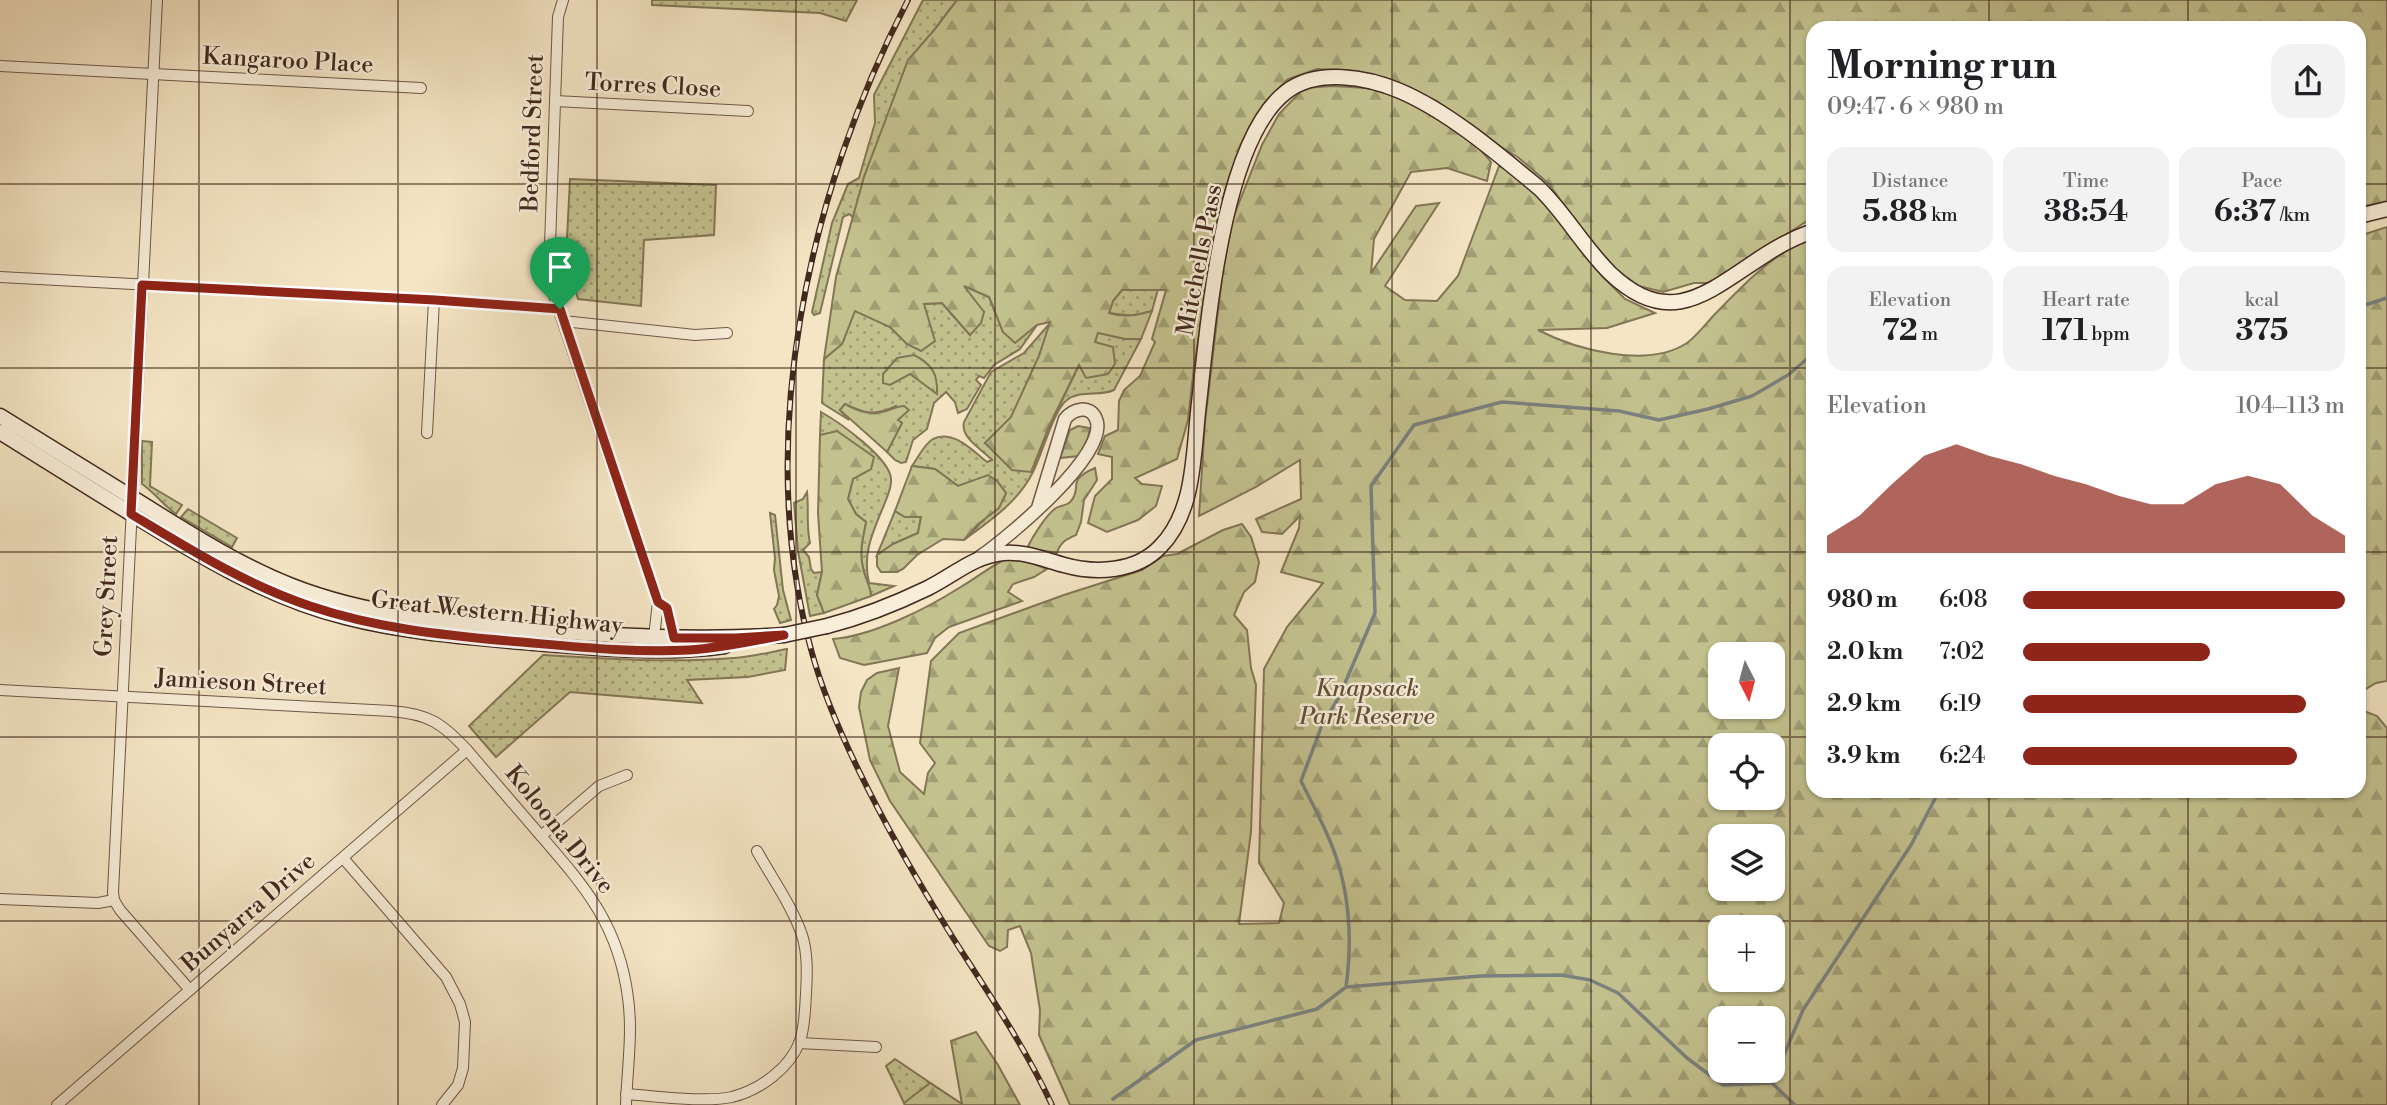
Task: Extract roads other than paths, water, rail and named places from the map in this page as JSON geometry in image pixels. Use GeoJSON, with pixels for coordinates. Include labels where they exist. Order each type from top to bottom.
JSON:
{"type":"FeatureCollection","features":[{"type":"Feature","properties":{"kind":"main road","name":"Mitchells Pass"},"geometry":{"type":"LineString","coordinates":[[980,557],[1008,552],[1075,568],[1108,569],[1138,563],[1148,558],[1173,531],[1189,485],[1207,334],[1226,213],[1240,166],[1256,132],[1276,100],[1294,87],[1331,77],[1356,78],[1401,91],[1436,110],[1539,188],[1611,274],[1639,295],[1659,302],[1683,302],[1698,297],[1765,255],[1806,233]]}},
{"type":"Feature","properties":{"kind":"main road"},"geometry":{"type":"LineString","coordinates":[[2366,214],[2387,209]]}},
{"type":"Feature","properties":{"kind":"main road","name":"Great Western Highway"},"geometry":{"type":"LineString","coordinates":[[0,416],[235,560],[293,586],[341,603],[442,621],[654,637],[676,644]]}},
{"type":"Feature","properties":{"kind":"main road","name":"Great Western Highway"},"geometry":{"type":"LineString","coordinates":[[0,432],[131,514],[245,580],[292,600],[343,617],[441,635],[598,648],[676,644],[723,646],[864,616],[908,598],[980,557]]}},
{"type":"Feature","properties":{"kind":"street","name":"Grey Street"},"geometry":{"type":"LineString","coordinates":[[114,900],[131,497],[157,0]]}},
{"type":"Feature","properties":{"kind":"street","name":"Bedford Street"},"geometry":{"type":"LineString","coordinates":[[563,0],[558,18],[548,265],[550,281],[658,602],[667,608],[676,644]]}},
{"type":"Feature","properties":{"kind":"street","name":"Kangaroo Place"},"geometry":{"type":"LineString","coordinates":[[0,66],[421,88]]}},
{"type":"Feature","properties":{"kind":"street","name":"Torres Close"},"geometry":{"type":"LineString","coordinates":[[555,101],[748,111]]}},
{"type":"Feature","properties":{"kind":"street"},"geometry":{"type":"LineString","coordinates":[[0,277],[560,309]]}},
{"type":"Feature","properties":{"kind":"street"},"geometry":{"type":"LineString","coordinates":[[427,433],[435,300]]}},
{"type":"Feature","properties":{"kind":"street"},"geometry":{"type":"LineString","coordinates":[[563,321],[695,335],[727,333]]}},
{"type":"Feature","properties":{"kind":"street","name":"Great Western Highway"},"geometry":{"type":"LineString","coordinates":[[980,557],[1007,537],[1038,508],[1068,478],[1093,442],[1098,428],[1096,418],[1090,412],[1074,410],[1065,419],[1038,508]]}},
{"type":"Feature","properties":{"kind":"street"},"geometry":{"type":"LineString","coordinates":[[654,637],[658,602]]}},
{"type":"Feature","properties":{"kind":"street","name":"Jamieson Street"},"geometry":{"type":"LineString","coordinates":[[0,690],[413,713],[425,716],[442,726],[467,750]]}},
{"type":"Feature","properties":{"kind":"street","name":"Koloona Drive"},"geometry":{"type":"LineString","coordinates":[[467,750],[594,901],[617,950],[625,977],[629,1008],[626,1100]]}},
{"type":"Feature","properties":{"kind":"street","name":"Bunyarra Drive"},"geometry":{"type":"LineString","coordinates":[[63,1103],[467,750]]}},
{"type":"Feature","properties":{"kind":"street"},"geometry":{"type":"LineString","coordinates":[[541,836],[599,786],[627,775]]}},
{"type":"Feature","properties":{"kind":"street"},"geometry":{"type":"LineString","coordinates":[[626,1100],[719,1098],[743,1094],[770,1078],[792,1056],[799,1043],[805,1017],[807,983],[804,946],[795,920],[757,851]]}},
{"type":"Feature","properties":{"kind":"street"},"geometry":{"type":"LineString","coordinates":[[343,858],[446,977],[457,996],[465,1022],[463,1068],[458,1085],[442,1105]]}},
{"type":"Feature","properties":{"kind":"street"},"geometry":{"type":"LineString","coordinates":[[0,899],[99,903],[114,900],[190,990]]}},
{"type":"Feature","properties":{"kind":"street"},"geometry":{"type":"LineString","coordinates":[[799,1043],[876,1047]]}},
{"type":"Feature","properties":{"kind":"waterway"},"geometry":{"type":"LineString","coordinates":[[2366,305],[2387,298]]}},
{"type":"Feature","properties":{"kind":"waterway"},"geometry":{"type":"LineString","coordinates":[[1113,1099],[1196,1040],[1317,1009],[1346,987],[1349,929],[1345,890],[1324,827],[1301,781],[1322,725],[1339,697],[1375,613],[1371,486],[1414,425],[1502,402],[1619,411],[1659,420],[1752,396],[1788,375],[1806,360]]}},
{"type":"Feature","properties":{"kind":"waterway"},"geometry":{"type":"LineString","coordinates":[[1785,1052],[1803,1010],[1911,845],[1935,798]]}},
{"type":"Feature","properties":{"kind":"waterway"},"geometry":{"type":"LineString","coordinates":[[1346,987],[1481,976],[1561,975],[1590,980],[1618,993],[1687,1058],[1723,1085],[1772,1083],[1795,1105]]}},
{"type":"Feature","properties":{"kind":"railway"},"geometry":{"type":"LineString","coordinates":[[908,0],[873,74],[843,153],[818,235],[800,319],[790,403],[788,488],[795,572],[816,668],[832,712],[858,769],[904,856],[994,1001],[1052,1105]]}},
{"type":"Feature","properties":{"kind":"park label","name":"Knapsack Park Reserve"},"geometry":{"type":"Point","coordinates":[1367,702]}}]}
